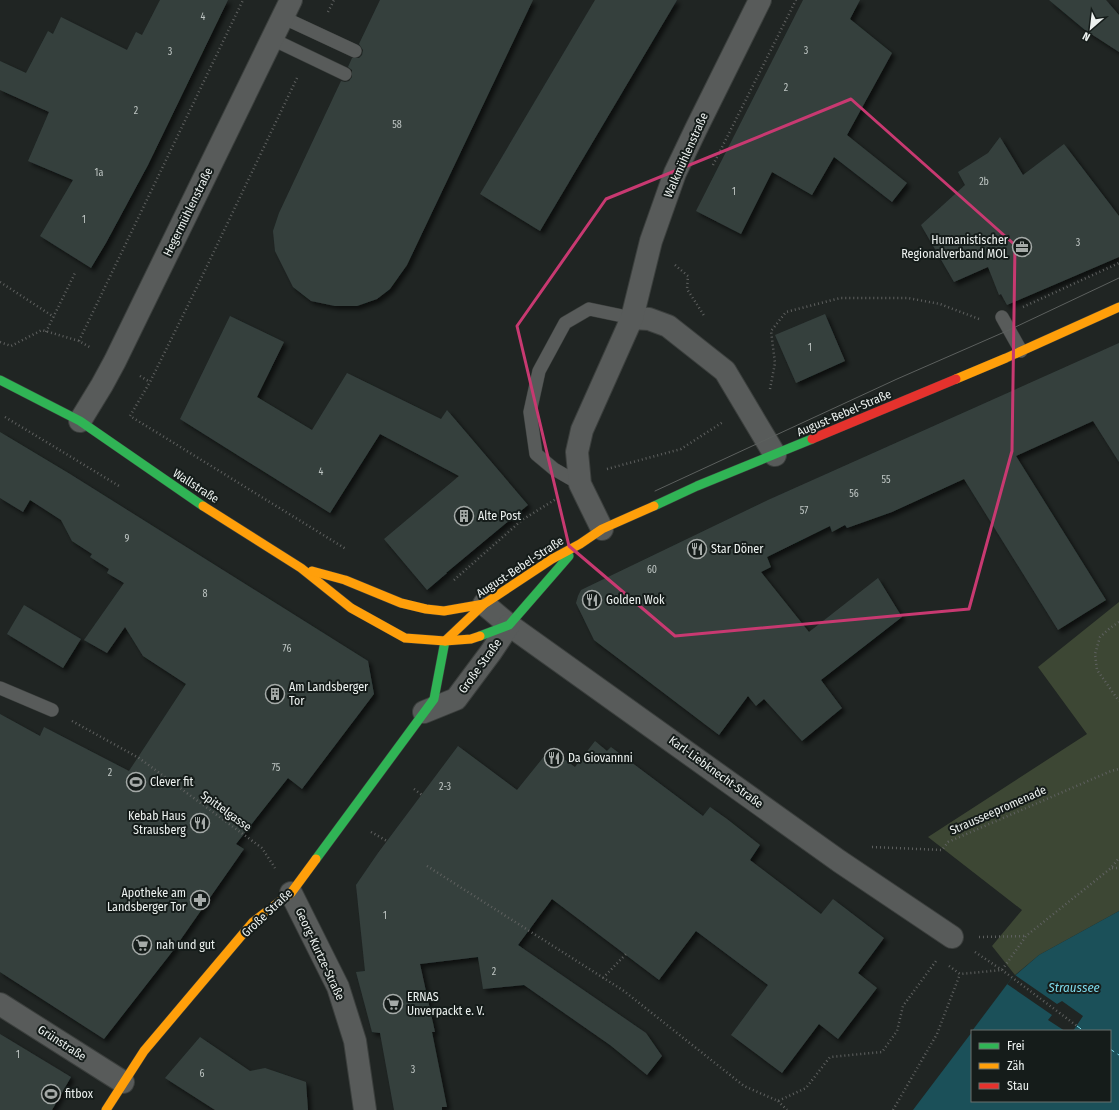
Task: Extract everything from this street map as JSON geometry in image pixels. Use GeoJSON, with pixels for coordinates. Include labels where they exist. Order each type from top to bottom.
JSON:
{"type":"FeatureCollection","features":[{"type":"Feature","properties":{"kind":"street","name":"Walkmühlenstraße"},"geometry":{"type":"LineString","coordinates":[[602,529],[580,484],[578,452],[582,430],[632,318],[650,241],[675,173],[760,0]]}},
{"type":"Feature","properties":{"kind":"street","name":"Hegermühlenstraße"},"geometry":{"type":"LineString","coordinates":[[80,421],[115,361],[286,9]]}},
{"type":"Feature","properties":{"kind":"street","name":"August-Bebel-Straße"},"geometry":{"type":"LineString","coordinates":[[445,641],[484,604],[552,559],[580,544],[602,529],[697,486],[775,455],[1021,351],[1119,307]]}},
{"type":"Feature","properties":{"kind":"street"},"geometry":{"type":"LineString","coordinates":[[632,318],[649,318],[668,326],[725,371],[775,455]]}},
{"type":"Feature","properties":{"kind":"street","name":"Wallstraße"},"geometry":{"type":"LineString","coordinates":[[0,380],[80,421],[183,493],[301,568],[351,608],[405,638],[445,641]]}},
{"type":"Feature","properties":{"kind":"street","name":"August-Bebel-Straße"},"geometry":{"type":"LineString","coordinates":[[445,641],[472,639],[509,625],[580,544]]}},
{"type":"Feature","properties":{"kind":"street","name":"Wallstraße"},"geometry":{"type":"LineString","coordinates":[[301,568],[345,580],[401,603],[426,609],[444,611],[484,604]]}},
{"type":"Feature","properties":{"kind":"street","name":"Karl-Liebknecht-Straße"},"geometry":{"type":"LineString","coordinates":[[484,604],[509,625],[839,861],[952,937]]}},
{"type":"Feature","properties":{"kind":"street","name":"Große Straße"},"geometry":{"type":"LineString","coordinates":[[424,712],[456,700],[509,625]]}},
{"type":"Feature","properties":{"kind":"street","name":"Große Straße"},"geometry":{"type":"LineString","coordinates":[[106,1110],[144,1051],[253,922],[291,893],[434,699],[445,641]]}},
{"type":"Feature","properties":{"kind":"street","name":"Georg-Kurtze-Straße"},"geometry":{"type":"LineString","coordinates":[[291,893],[338,987],[355,1041],[365,1110]]}},
{"type":"Feature","properties":{"kind":"street","name":"Grünstraße"},"geometry":{"type":"LineString","coordinates":[[0,1004],[123,1082]]}},
{"type":"Feature","properties":{"kind":"lane"},"geometry":{"type":"LineString","coordinates":[[286,9],[318,34],[355,51]]}},
{"type":"Feature","properties":{"kind":"lane"},"geometry":{"type":"LineString","coordinates":[[272,39],[345,74]]}},
{"type":"Feature","properties":{"kind":"lane"},"geometry":{"type":"LineString","coordinates":[[580,484],[554,469],[536,454],[530,412],[539,371],[565,323],[589,309],[632,318]]}},
{"type":"Feature","properties":{"kind":"lane"},"geometry":{"type":"LineString","coordinates":[[1002,317],[1021,351]]}},
{"type":"Feature","properties":{"kind":"lane"},"geometry":{"type":"LineString","coordinates":[[0,688],[52,710]]}},
{"type":"Feature","properties":{"kind":"path"},"geometry":{"type":"LineString","coordinates":[[0,342],[11,346],[42,330],[79,341],[243,0]]}},
{"type":"Feature","properties":{"kind":"path"},"geometry":{"type":"LineString","coordinates":[[318,34],[334,0]]}},
{"type":"Feature","properties":{"kind":"path"},"geometry":{"type":"LineString","coordinates":[[712,167],[796,0]]}},
{"type":"Feature","properties":{"kind":"path"},"geometry":{"type":"LineString","coordinates":[[308,56],[196,289],[150,382],[130,416],[351,552]]}},
{"type":"Feature","properties":{"kind":"path"},"geometry":{"type":"LineString","coordinates":[[672,262],[688,276],[688,289],[705,318]]}},
{"type":"Feature","properties":{"kind":"path"},"geometry":{"type":"LineString","coordinates":[[764,384],[770,389],[775,363],[771,331],[786,312],[840,298],[908,298],[940,304],[982,320],[1002,317],[1119,263]]}},
{"type":"Feature","properties":{"kind":"path"},"geometry":{"type":"LineString","coordinates":[[46,332],[76,271]]}},
{"type":"Feature","properties":{"kind":"path"},"geometry":{"type":"LineString","coordinates":[[0,282],[54,317]]}},
{"type":"Feature","properties":{"kind":"path"},"geometry":{"type":"LineString","coordinates":[[0,414],[126,490]]}},
{"type":"Feature","properties":{"kind":"path"},"geometry":{"type":"LineString","coordinates":[[1119,622],[1100,637],[1095,654],[1097,670],[1119,701]]}},
{"type":"Feature","properties":{"kind":"path","name":"Spittelgasse"},"geometry":{"type":"LineString","coordinates":[[52,710],[139,758],[262,848],[291,893]]}},
{"type":"Feature","properties":{"kind":"path","name":"Strausseepromenade"},"geometry":{"type":"LineString","coordinates":[[839,861],[862,847],[942,850],[948,842],[1111,771],[1119,769]]}},
{"type":"Feature","properties":{"kind":"path"},"geometry":{"type":"LineString","coordinates":[[414,789],[422,795]]}},
{"type":"Feature","properties":{"kind":"path"},"geometry":{"type":"LineString","coordinates":[[1002,970],[1026,936],[1111,868],[1119,858]]}},
{"type":"Feature","properties":{"kind":"path"},"geometry":{"type":"LineString","coordinates":[[427,866],[624,991],[744,1086],[778,1101],[787,1110]]}},
{"type":"Feature","properties":{"kind":"path"},"geometry":{"type":"LineString","coordinates":[[1111,868],[1119,868]]}},
{"type":"Feature","properties":{"kind":"path"},"geometry":{"type":"LineString","coordinates":[[952,937],[1026,936]]}},
{"type":"Feature","properties":{"kind":"path"},"geometry":{"type":"LineString","coordinates":[[603,978],[626,954]]}},
{"type":"Feature","properties":{"kind":"path"},"geometry":{"type":"LineString","coordinates":[[778,1101],[806,1088],[830,1057],[882,1052],[897,1031],[903,1006],[938,958]]}},
{"type":"Feature","properties":{"kind":"path"},"geometry":{"type":"LineString","coordinates":[[893,1110],[937,1034],[960,974],[1002,970],[1077,1026]]}},
{"type":"Feature","properties":{"kind":"highlighted area"},"geometry":{"type":"Polygon","coordinates":[[[851,99],[1015,245],[1012,451],[969,609],[675,636],[569,546],[517,326],[606,199],[851,99]]]}},
{"type":"Feature","properties":{"kind":"green space"},"geometry":{"type":"Polygon","coordinates":[[[1119,602],[1119,911],[1039,955],[1015,975],[992,946],[1022,910],[928,837],[1087,734],[1038,667],[1119,602]]]}},
{"type":"Feature","properties":{"kind":"water","name":"Straussee"},"geometry":{"type":"Polygon","coordinates":[[[1119,911],[1119,1110],[913,1110],[971,1033],[971,1102],[1111,1102],[1111,1030],[973,1030],[1011,979],[1039,955],[1119,911]]]}},
{"type":"Feature","properties":{"kind":"pier"},"geometry":{"type":"Polygon","coordinates":[[[1015,975],[1057,1004],[1062,1001],[1083,1016],[1074,1030],[1063,1030],[1048,1020],[1052,1015],[1007,984],[1015,975]]]}},
{"type":"Feature","properties":{"kind":"building"},"geometry":{"type":"Polygon","coordinates":[[[160,0],[228,0],[148,165],[91,268],[40,236],[73,180],[28,161],[49,112],[0,90],[0,61],[26,73],[48,31],[53,34],[61,17],[127,50],[136,32],[142,35],[160,0]]]}},
{"type":"Feature","properties":{"kind":"building"},"geometry":{"type":"Polygon","coordinates":[[[380,0],[533,0],[407,265],[390,289],[377,299],[357,306],[335,306],[311,301],[293,287],[275,251],[273,231],[279,213],[341,81],[349,81],[352,77],[352,70],[348,67],[352,58],[359,58],[362,55],[363,50],[359,44],[380,0]]]}},
{"type":"Feature","properties":{"kind":"building"},"geometry":{"type":"Polygon","coordinates":[[[595,0],[677,0],[540,231],[480,194],[595,0]]]}},
{"type":"Feature","properties":{"kind":"building"},"geometry":{"type":"Polygon","coordinates":[[[803,0],[860,0],[850,19],[892,53],[847,135],[907,183],[892,202],[834,157],[812,195],[772,172],[741,234],[696,211],[803,0]]]}},
{"type":"Feature","properties":{"kind":"building"},"geometry":{"type":"Polygon","coordinates":[[[1049,0],[1106,0],[1119,15],[1119,52],[1085,30],[1049,0]]]}},
{"type":"Feature","properties":{"kind":"building"},"geometry":{"type":"Polygon","coordinates":[[[1000,137],[1023,175],[1064,144],[1119,216],[1119,257],[1007,305],[1001,294],[999,295],[988,267],[954,282],[921,225],[965,185],[958,172],[988,153],[1000,137]]]}},
{"type":"Feature","properties":{"kind":"building"},"geometry":{"type":"Polygon","coordinates":[[[825,314],[845,361],[796,383],[775,335],[825,314]]]}},
{"type":"Feature","properties":{"kind":"building"},"geometry":{"type":"Polygon","coordinates":[[[230,316],[284,342],[257,397],[312,430],[347,373],[441,419],[447,410],[528,505],[427,590],[384,539],[459,476],[380,434],[330,513],[180,419],[230,316]]]}},
{"type":"Feature","properties":{"kind":"building"},"geometry":{"type":"Polygon","coordinates":[[[1119,343],[1119,462],[1093,421],[1016,456],[1106,600],[1058,630],[964,479],[892,512],[847,528],[845,525],[832,532],[830,526],[767,557],[771,567],[761,572],[809,632],[878,578],[902,617],[821,680],[842,708],[802,741],[764,699],[756,706],[748,696],[719,735],[594,640],[576,603],[581,590],[768,500],[1119,343]]]}},
{"type":"Feature","properties":{"kind":"building"},"geometry":{"type":"Polygon","coordinates":[[[0,432],[70,474],[368,661],[374,694],[302,789],[288,778],[236,844],[244,849],[172,952],[104,1039],[0,972],[0,714],[40,736],[44,727],[129,771],[186,684],[143,656],[125,627],[107,653],[84,640],[124,583],[107,573],[109,569],[90,557],[92,554],[72,541],[61,520],[30,500],[23,512],[0,498],[0,432]]]}},
{"type":"Feature","properties":{"kind":"building"},"geometry":{"type":"Polygon","coordinates":[[[24,605],[81,639],[63,668],[7,634],[24,605]]]}},
{"type":"Feature","properties":{"kind":"building"},"geometry":{"type":"Polygon","coordinates":[[[595,741],[607,751],[611,747],[703,816],[710,807],[727,819],[760,845],[750,860],[821,914],[833,899],[884,938],[858,973],[877,988],[838,1039],[819,1024],[782,1073],[731,1035],[768,985],[696,931],[659,980],[552,899],[518,945],[646,1033],[662,1056],[647,1075],[610,1045],[524,985],[483,989],[478,957],[420,964],[435,1032],[432,1032],[447,1107],[442,1107],[442,1110],[394,1110],[380,1033],[372,1032],[356,972],[365,971],[356,885],[458,746],[517,790],[550,749],[575,767],[595,741]]]}},
{"type":"Feature","properties":{"kind":"building"},"geometry":{"type":"Polygon","coordinates":[[[0,1034],[71,1077],[52,1110],[0,1110],[0,1034]]]}},
{"type":"Feature","properties":{"kind":"building"},"geometry":{"type":"Polygon","coordinates":[[[200,1037],[250,1071],[265,1068],[306,1082],[308,1110],[215,1110],[165,1078],[200,1037]]]}},
{"type":"Feature","properties":{"kind":"ferry route"},"geometry":{"type":"LineString","coordinates":[[1077,1026],[1083,1030]]}},
{"type":"Feature","properties":{"kind":"ferry route"},"geometry":{"type":"LineString","coordinates":[[1111,1050],[1119,1055]]}},
{"type":"Feature","properties":{"kind":"tram line"},"geometry":{"type":"LineString","coordinates":[[655,491],[897,379],[1009,330],[1119,278]]}},
{"type":"Feature","properties":{"kind":"traffic: fast"},"geometry":{"type":"LineString","coordinates":[[0,380],[80,421],[203,506]]}},
{"type":"Feature","properties":{"kind":"traffic: fast"},"geometry":{"type":"LineString","coordinates":[[654,506],[697,486],[812,439]]}},
{"type":"Feature","properties":{"kind":"traffic: fast"},"geometry":{"type":"LineString","coordinates":[[480,636],[509,625],[569,556]]}},
{"type":"Feature","properties":{"kind":"traffic: fast"},"geometry":{"type":"LineString","coordinates":[[316,859],[434,699],[445,641]]}},
{"type":"Feature","properties":{"kind":"traffic: slow"},"geometry":{"type":"LineString","coordinates":[[956,379],[1119,307]]}},
{"type":"Feature","properties":{"kind":"traffic: slow"},"geometry":{"type":"LineString","coordinates":[[203,506],[301,568],[351,608],[405,638],[445,641],[471,639],[480,636]]}},
{"type":"Feature","properties":{"kind":"traffic: slow"},"geometry":{"type":"LineString","coordinates":[[445,641],[484,604],[552,559],[580,544],[602,529],[654,506]]}},
{"type":"Feature","properties":{"kind":"traffic: slow"},"geometry":{"type":"LineString","coordinates":[[312,571],[345,580],[401,603],[426,609],[444,611],[484,604]]}},
{"type":"Feature","properties":{"kind":"traffic: slow"},"geometry":{"type":"LineString","coordinates":[[106,1110],[144,1051],[253,922],[291,893],[316,859]]}},
{"type":"Feature","properties":{"kind":"traffic: jam"},"geometry":{"type":"LineString","coordinates":[[812,439],[956,379]]}},
{"type":"Feature","properties":{"kind":"place","name":"Humanistischer Regionalverband MOL"},"geometry":{"type":"Point","coordinates":[1022,247]}},
{"type":"Feature","properties":{"kind":"place","name":"Alte Post"},"geometry":{"type":"Point","coordinates":[464,516]}},
{"type":"Feature","properties":{"kind":"place","name":"Star Döner"},"geometry":{"type":"Point","coordinates":[697,549]}},
{"type":"Feature","properties":{"kind":"place","name":"Golden Wok"},"geometry":{"type":"Point","coordinates":[592,600]}},
{"type":"Feature","properties":{"kind":"place","name":"Am Landsberger Tor"},"geometry":{"type":"Point","coordinates":[275,694]}},
{"type":"Feature","properties":{"kind":"place","name":"Da Giovannni"},"geometry":{"type":"Point","coordinates":[554,758]}},
{"type":"Feature","properties":{"kind":"place","name":"Clever fit"},"geometry":{"type":"Point","coordinates":[136,782]}},
{"type":"Feature","properties":{"kind":"place","name":"Kebab Haus Strausberg"},"geometry":{"type":"Point","coordinates":[200,823]}},
{"type":"Feature","properties":{"kind":"place","name":"Apotheke am Landsberger Tor"},"geometry":{"type":"Point","coordinates":[200,900]}},
{"type":"Feature","properties":{"kind":"place","name":"nah und gut"},"geometry":{"type":"Point","coordinates":[142,945]}},
{"type":"Feature","properties":{"kind":"place","name":"ERNAS Unverpackt e. V."},"geometry":{"type":"Point","coordinates":[393,1004]}},
{"type":"Feature","properties":{"kind":"place","name":"fitbox"},"geometry":{"type":"Point","coordinates":[51,1094]}}]}
